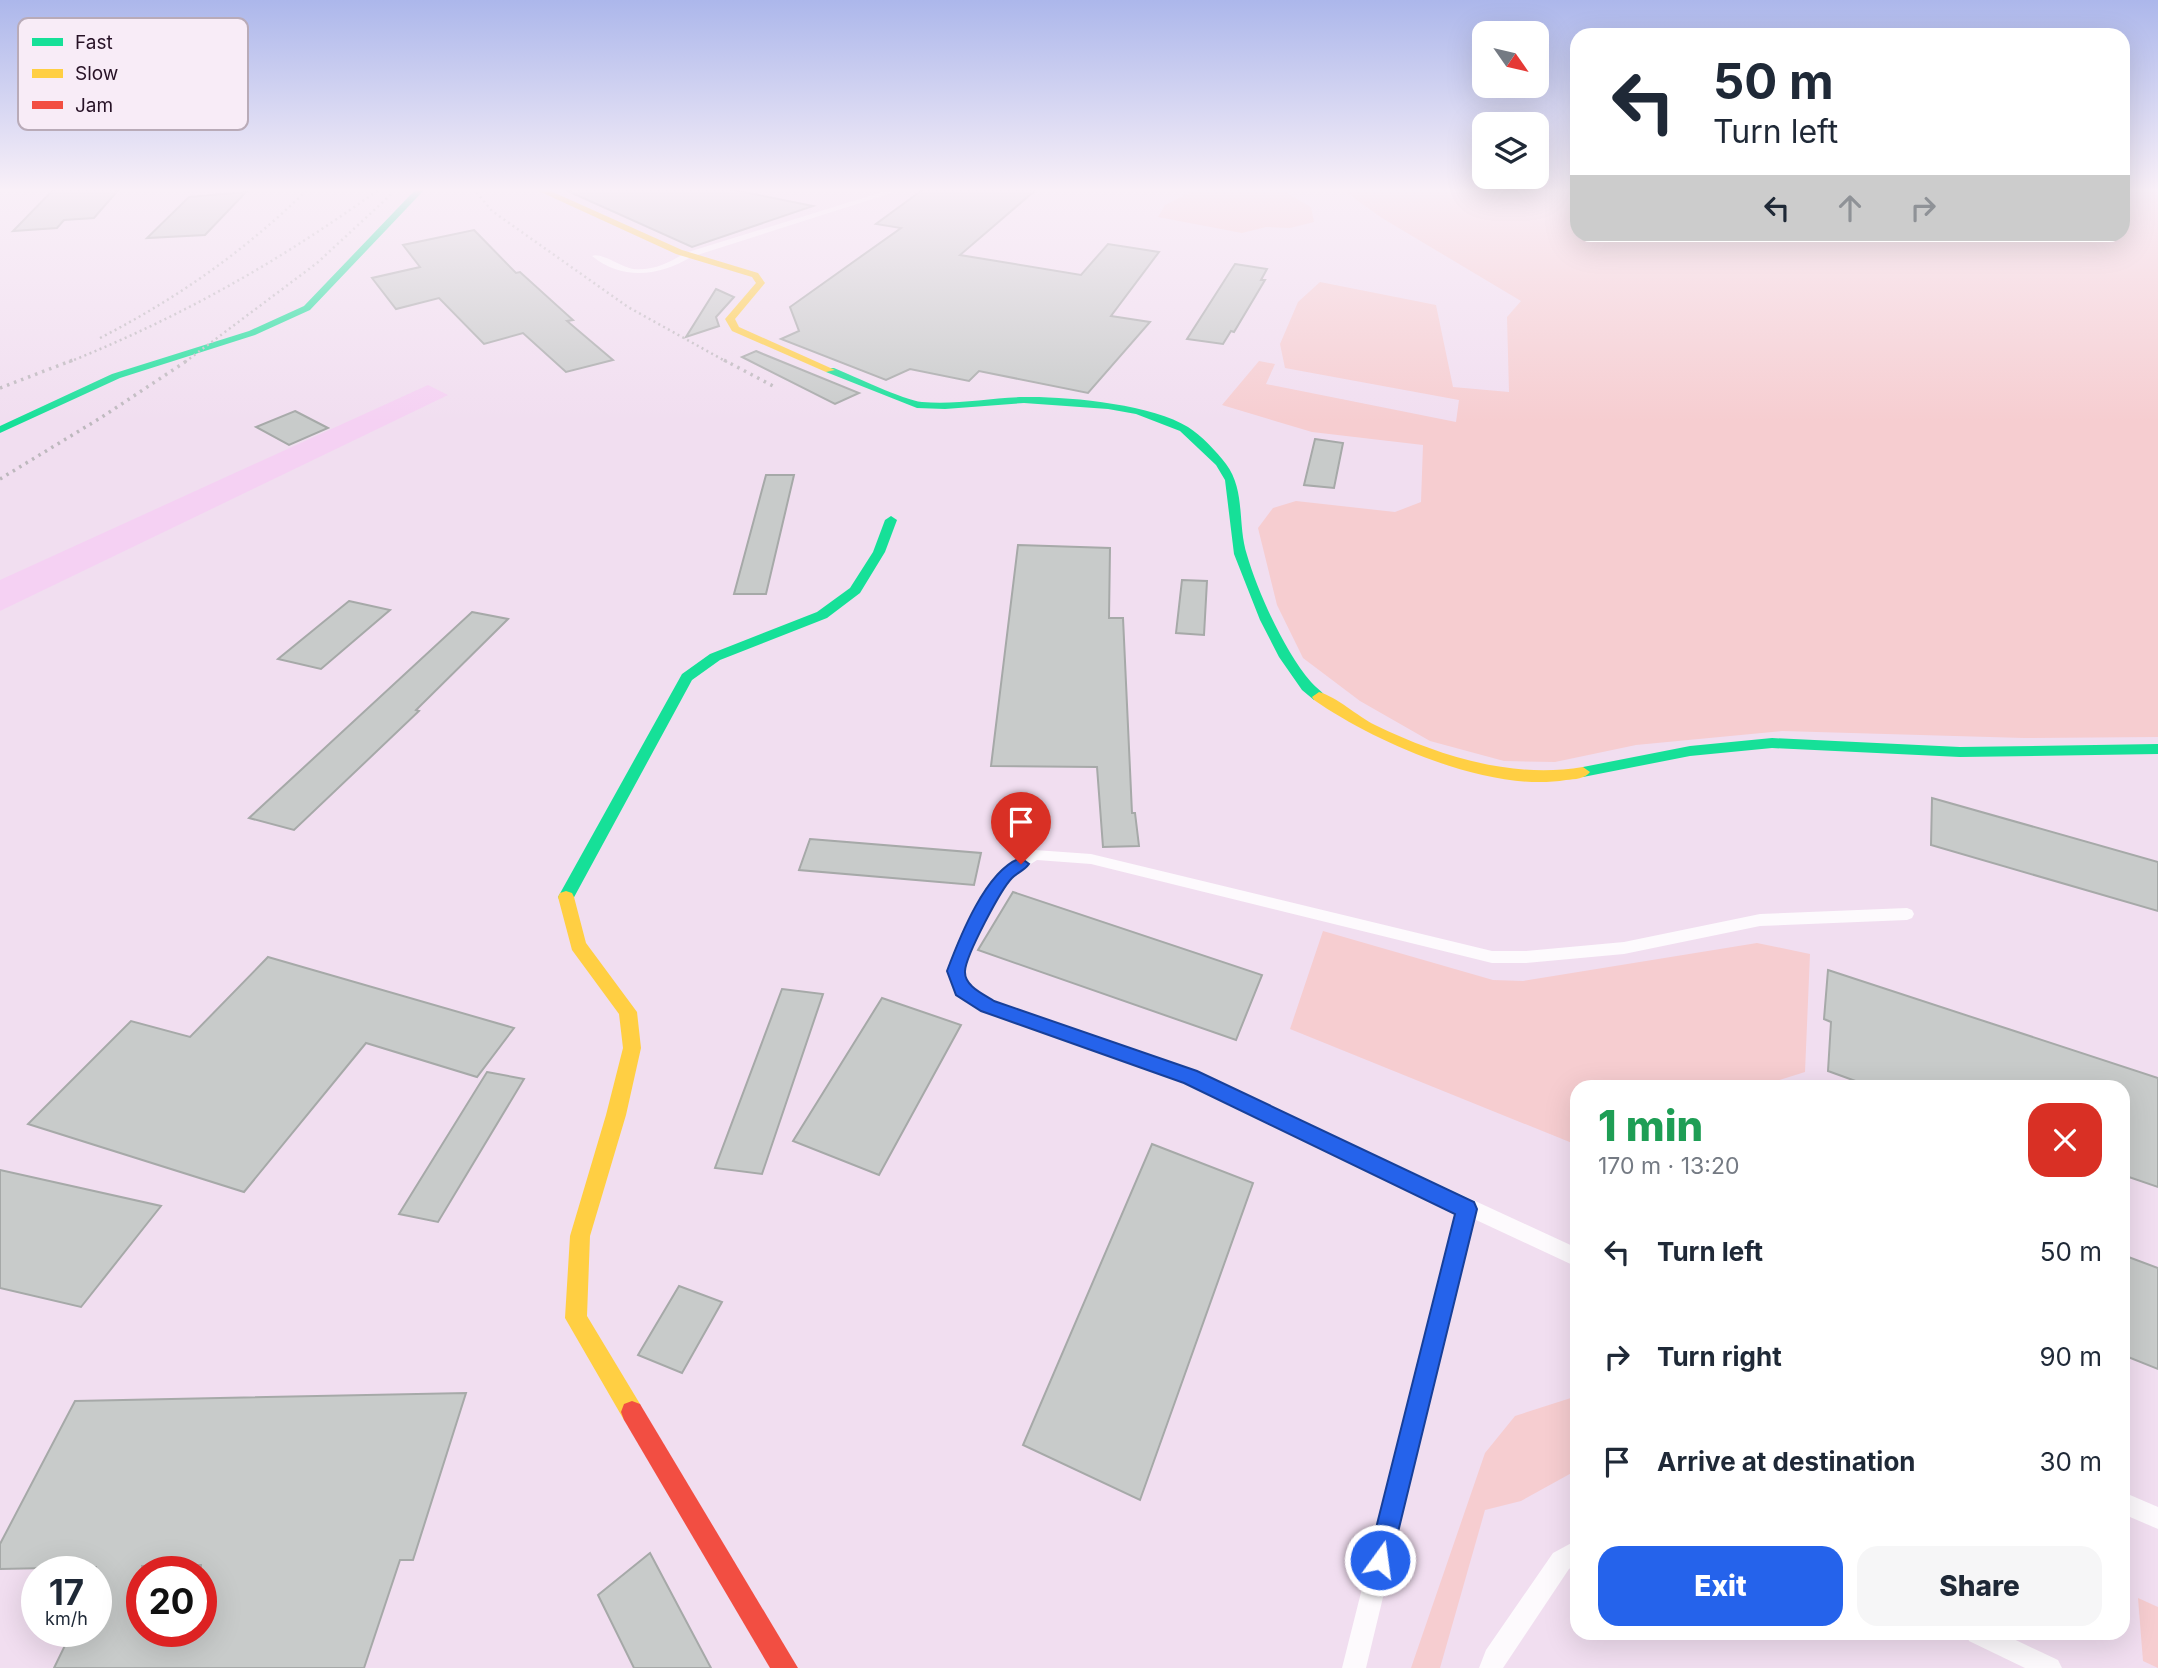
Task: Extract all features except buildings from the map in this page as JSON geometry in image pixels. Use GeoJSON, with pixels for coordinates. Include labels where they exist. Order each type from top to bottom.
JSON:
{"type":"FeatureCollection","features":[{"type":"Feature","properties":{"kind":"street"},"geometry":{"type":"LineString","coordinates":[[0,430],[107,379],[286,322],[307,308],[347,266]]}},
{"type":"Feature","properties":{"kind":"street"},"geometry":{"type":"LineString","coordinates":[[724,266],[755,275],[761,283],[730,319],[734,328],[772,348],[917,405],[945,406],[1024,400],[1108,406],[1138,411],[1184,429],[1220,463],[1231,480],[1240,554],[1267,620],[1286,657],[1307,687],[1341,714],[1372,730],[1449,760],[1501,772],[1547,777],[1616,767],[1690,751],[1772,743],[1959,752],[2158,749]]}},
{"type":"Feature","properties":{"kind":"street"},"geometry":{"type":"LineString","coordinates":[[785,1668],[576,1318],[580,1236],[632,1048],[628,1012],[578,945],[566,895],[687,677],[716,657],[822,615],[855,590],[879,552],[891,520]]}},
{"type":"Feature","properties":{"kind":"lane"},"geometry":{"type":"LineString","coordinates":[[611,266],[632,272],[657,271],[667,266]]}},
{"type":"Feature","properties":{"kind":"lane"},"geometry":{"type":"LineString","coordinates":[[1570,1255],[1467,1209],[1190,1077],[987,1006],[962,990],[956,971],[968,937],[1006,873],[1035,855],[1091,859],[1492,957],[1526,957],[1624,948],[1760,920],[1907,914]]}},
{"type":"Feature","properties":{"kind":"lane"},"geometry":{"type":"LineString","coordinates":[[1354,1668],[1467,1209]]}},
{"type":"Feature","properties":{"kind":"lane"},"geometry":{"type":"LineString","coordinates":[[2130,1506],[2158,1518]]}},
{"type":"Feature","properties":{"kind":"lane"},"geometry":{"type":"LineString","coordinates":[[1491,1668],[1494,1658],[1561,1561],[1570,1555]]}},
{"type":"Feature","properties":{"kind":"lane"},"geometry":{"type":"LineString","coordinates":[[1992,1640],[2050,1668]]}},
{"type":"Feature","properties":{"kind":"shaded area"},"geometry":{"type":"Polygon","coordinates":[[[1462,266],[2158,266],[2158,737],[2024,738],[1782,731],[1636,745],[1555,762],[1504,761],[1430,741],[1360,701],[1303,658],[1277,605],[1258,528],[1273,508],[1296,501],[1395,512],[1421,502],[1423,445],[1312,432],[1222,405],[1259,361],[1275,364],[1266,384],[1456,422],[1459,400],[1285,368],[1280,344],[1298,302],[1320,282],[1436,305],[1453,387],[1509,392],[1507,317],[1521,301],[1462,266]]]}},
{"type":"Feature","properties":{"kind":"shaded area"},"geometry":{"type":"Polygon","coordinates":[[[428,385],[448,395],[0,611],[0,580],[428,385]]]}},
{"type":"Feature","properties":{"kind":"shaded area"},"geometry":{"type":"Polygon","coordinates":[[[1323,931],[1493,980],[1523,981],[1757,943],[1810,954],[1805,1072],[1779,1080],[1570,1080],[1570,1142],[1290,1029],[1323,931]]]}},
{"type":"Feature","properties":{"kind":"shaded area"},"geometry":{"type":"Polygon","coordinates":[[[1570,1398],[1570,1474],[1521,1501],[1485,1510],[1440,1668],[1411,1668],[1485,1453],[1515,1416],[1570,1398]]]}},
{"type":"Feature","properties":{"kind":"shaded area"},"geometry":{"type":"Polygon","coordinates":[[[2138,1598],[2158,1607],[2158,1668],[2143,1661],[2138,1598]]]}},
{"type":"Feature","properties":{"kind":"railway"},"geometry":{"type":"LineString","coordinates":[[100,338],[157,306],[217,266]]}},
{"type":"Feature","properties":{"kind":"railway"},"geometry":{"type":"LineString","coordinates":[[69,362],[192,306],[263,266]]}},
{"type":"Feature","properties":{"kind":"railway"},"geometry":{"type":"LineString","coordinates":[[185,362],[313,266]]}},
{"type":"Feature","properties":{"kind":"railway"},"geometry":{"type":"LineString","coordinates":[[570,266],[628,307],[727,362]]}},
{"type":"Feature","properties":{"kind":"railway"},"geometry":{"type":"LineString","coordinates":[[0,388],[73,360]]}},
{"type":"Feature","properties":{"kind":"railway"},"geometry":{"type":"LineString","coordinates":[[724,360],[773,386]]}},
{"type":"Feature","properties":{"kind":"railway"},"geometry":{"type":"LineString","coordinates":[[0,479],[102,417],[185,362]]}},
{"type":"Feature","properties":{"kind":"traffic: fast"},"geometry":{"type":"LineString","coordinates":[[0,430],[116,376],[156,361],[252,333],[289,318],[307,308],[347,266]]}},
{"type":"Feature","properties":{"kind":"traffic: fast"},"geometry":{"type":"LineString","coordinates":[[830,370],[917,405],[945,406],[1024,400],[1108,406],[1138,411],[1184,429],[1220,463],[1231,480],[1240,554],[1267,620],[1286,657],[1307,687],[1319,697]]}},
{"type":"Feature","properties":{"kind":"traffic: fast"},"geometry":{"type":"LineString","coordinates":[[566,897],[687,677],[715,657],[822,615],[855,590],[879,552],[891,520]]}},
{"type":"Feature","properties":{"kind":"traffic: fast"},"geometry":{"type":"LineString","coordinates":[[1583,772],[1690,751],[1772,743],[1960,752],[2158,749]]}},
{"type":"Feature","properties":{"kind":"traffic: slow"},"geometry":{"type":"LineString","coordinates":[[725,266],[755,275],[761,283],[730,319],[735,329],[830,370]]}},
{"type":"Feature","properties":{"kind":"traffic: slow"},"geometry":{"type":"LineString","coordinates":[[1319,697],[1341,712],[1396,741],[1458,762],[1519,775],[1551,777],[1583,772]]}},
{"type":"Feature","properties":{"kind":"traffic: slow"},"geometry":{"type":"LineString","coordinates":[[566,897],[578,945],[628,1012],[632,1048],[616,1115],[580,1236],[576,1318],[632,1412]]}},
{"type":"Feature","properties":{"kind":"traffic: jam"},"geometry":{"type":"LineString","coordinates":[[632,1412],[785,1668]]}},
{"type":"Feature","properties":{"kind":"route"},"geometry":{"type":"LineString","coordinates":[[1021,864],[1006,873],[968,937],[956,971],[962,990],[987,1006],[1190,1077],[1467,1209],[1380,1560]]}}]}
